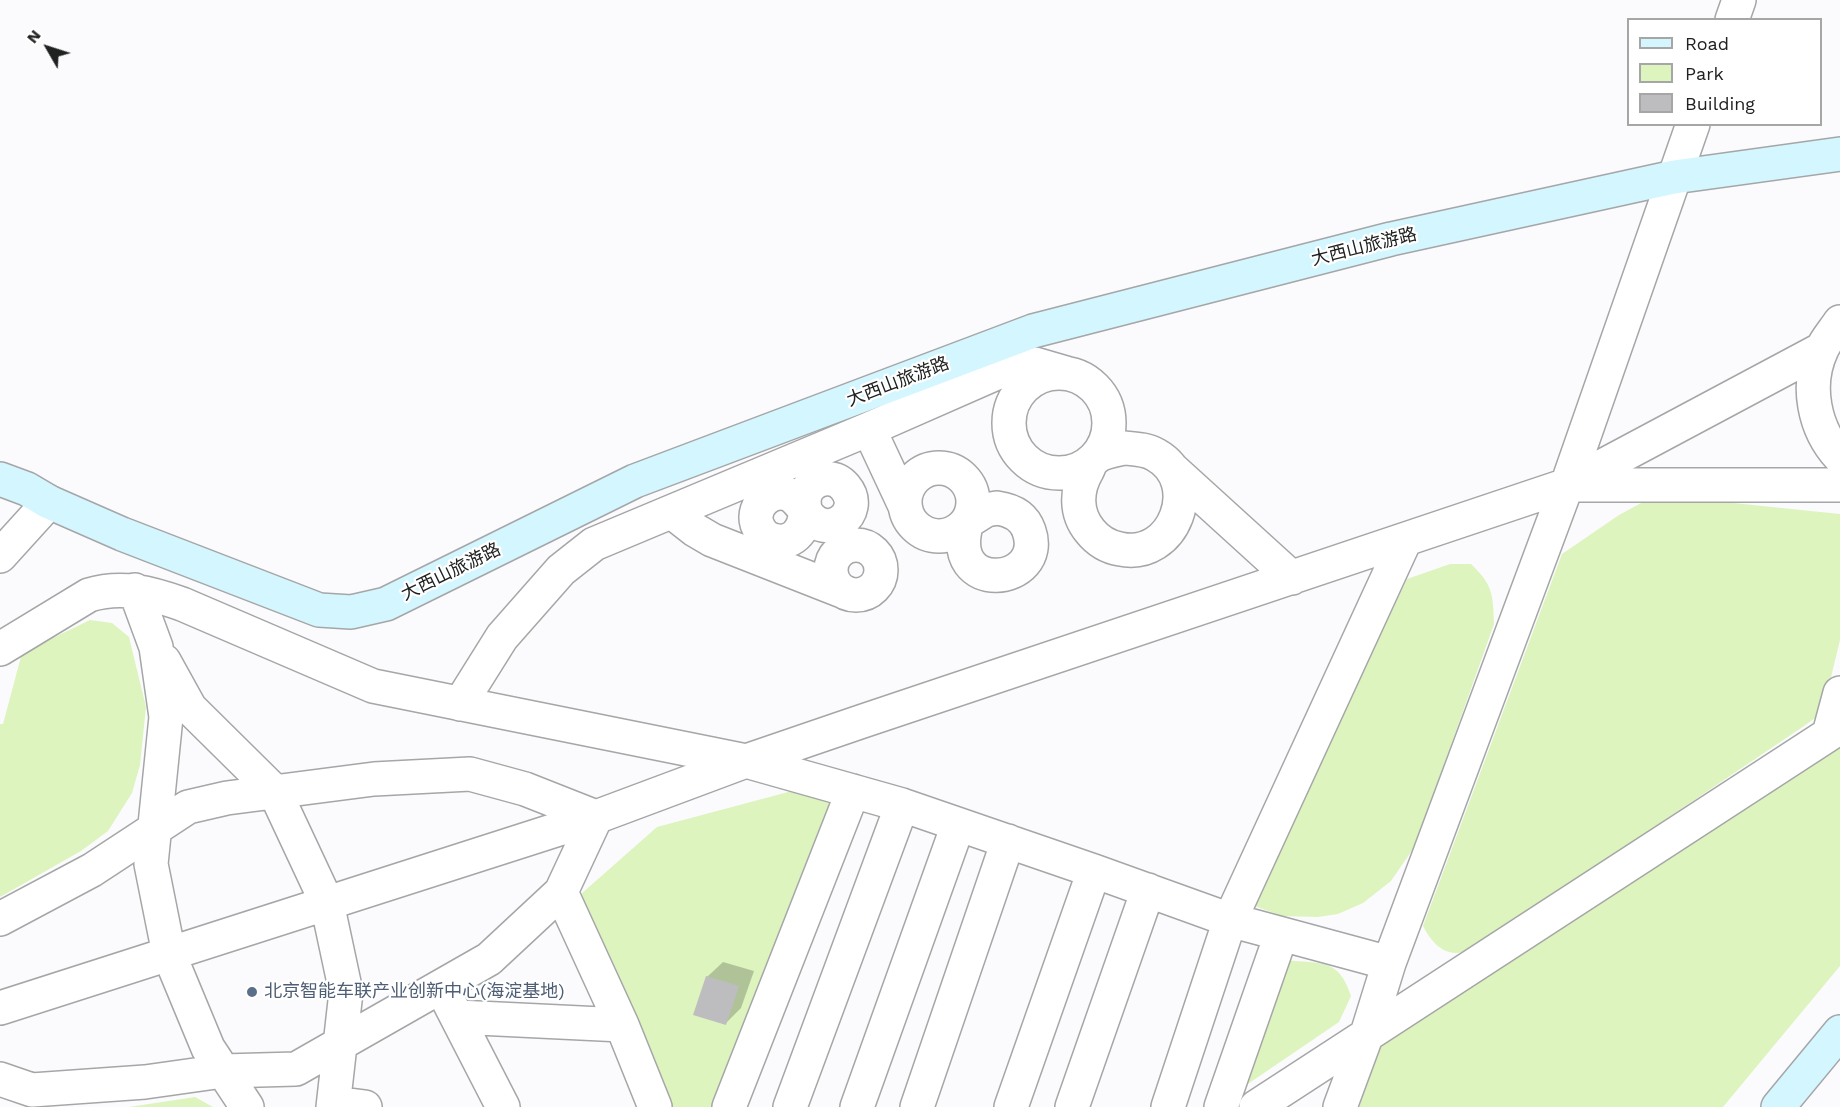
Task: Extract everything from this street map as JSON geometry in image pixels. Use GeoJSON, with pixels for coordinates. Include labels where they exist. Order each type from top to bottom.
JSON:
{"type":"FeatureCollection","features":[{"type":"Feature","properties":{"kind":"street"},"geometry":{"type":"LineString","coordinates":[[1733,18],[1739,0]]}},
{"type":"Feature","properties":{"kind":"street"},"geometry":{"type":"LineString","coordinates":[[1340,1107],[1368,1034],[1389,963],[1567,485],[1692,126]]}},
{"type":"Feature","properties":{"kind":"street","name":"大西山旅游路"},"geometry":{"type":"LineString","coordinates":[[0,479],[27,489],[49,502],[122,534],[319,610],[351,612],[386,604],[635,481],[1033,331],[1391,239],[1674,177],[1840,154]]}},
{"type":"Feature","properties":{"kind":"street"},"geometry":{"type":"LineString","coordinates":[[1840,322],[1822,350],[1813,382],[1815,415],[1829,445],[1840,457]]}},
{"type":"Feature","properties":{"kind":"street"},"geometry":{"type":"LineString","coordinates":[[0,1008],[596,817],[746,761],[1567,485],[1822,350]]}},
{"type":"Feature","properties":{"kind":"street"},"geometry":{"type":"LineString","coordinates":[[460,704],[502,637],[561,570],[594,544],[869,429],[1017,364],[1035,364],[1080,376],[1092,384],[1107,407],[1108,435],[1084,475],[1079,491],[1078,508],[1084,524],[1095,537],[1110,547],[1126,550],[1143,549],[1159,541],[1171,529],[1179,513],[1181,497],[1177,480],[1168,465]]}},
{"type":"Feature","properties":{"kind":"street"},"geometry":{"type":"LineString","coordinates":[[1066,373],[1052,373],[1038,377],[1026,384],[1016,397],[1010,411],[1009,428],[1013,443],[1021,457],[1034,467],[1049,472],[1065,473],[1124,448],[1141,449],[1156,455],[1292,578]]}},
{"type":"Feature","properties":{"kind":"street"},"geometry":{"type":"LineString","coordinates":[[869,429],[909,518],[916,527],[937,536],[949,535],[959,530],[967,522],[974,503],[969,484],[963,476],[945,468],[935,467],[918,475],[910,484],[905,506]]}},
{"type":"Feature","properties":{"kind":"street"},"geometry":{"type":"LineString","coordinates":[[743,482],[758,526],[768,539],[783,542],[791,540],[802,528],[806,512]]}},
{"type":"Feature","properties":{"kind":"street"},"geometry":{"type":"LineString","coordinates":[[1567,485],[1840,485]]}},
{"type":"Feature","properties":{"kind":"street"},"geometry":{"type":"LineString","coordinates":[[0,556],[49,502]]}},
{"type":"Feature","properties":{"kind":"street"},"geometry":{"type":"LineString","coordinates":[[672,512],[712,540],[847,592]]}},
{"type":"Feature","properties":{"kind":"street"},"geometry":{"type":"LineString","coordinates":[[1168,1107],[1230,921],[1405,540]]}},
{"type":"Feature","properties":{"kind":"street"},"geometry":{"type":"LineString","coordinates":[[0,649],[89,595],[104,591],[135,590],[182,604],[373,686],[746,761],[902,805],[1094,870],[1230,921],[1389,963]]}},
{"type":"Feature","properties":{"kind":"street"},"geometry":{"type":"LineString","coordinates":[[135,590],[156,647],[190,708],[275,792],[327,903],[346,992],[340,1046],[344,1106]]}},
{"type":"Feature","properties":{"kind":"street"},"geometry":{"type":"LineString","coordinates":[[156,647],[166,717],[151,864],[169,954],[208,1048],[247,1107]]}},
{"type":"Feature","properties":{"kind":"street"},"geometry":{"type":"LineString","coordinates":[[1256,1107],[1834,731],[1840,693]]}},
{"type":"Feature","properties":{"kind":"street"},"geometry":{"type":"LineString","coordinates":[[0,919],[92,870],[188,807],[226,798],[374,779],[470,774],[525,789],[596,817]]}},
{"type":"Feature","properties":{"kind":"street"},"geometry":{"type":"LineString","coordinates":[[729,1107],[853,791]]}},
{"type":"Feature","properties":{"kind":"street"},"geometry":{"type":"LineString","coordinates":[[790,1107],[902,805]]}},
{"type":"Feature","properties":{"kind":"street"},"geometry":{"type":"LineString","coordinates":[[0,1079],[32,1090],[145,1082],[223,1071],[296,1069],[340,1046],[489,959],[561,892],[596,817]]}},
{"type":"Feature","properties":{"kind":"street"},"geometry":{"type":"LineString","coordinates":[[857,1107],[958,825]]}},
{"type":"Feature","properties":{"kind":"street"},"geometry":{"type":"LineString","coordinates":[[917,1107],[1008,841]]}},
{"type":"Feature","properties":{"kind":"street"},"geometry":{"type":"LineString","coordinates":[[1011,1107],[1094,870]]}},
{"type":"Feature","properties":{"kind":"street"},"geometry":{"type":"LineString","coordinates":[[1072,1107],[1148,890]]}},
{"type":"Feature","properties":{"kind":"street"},"geometry":{"type":"LineString","coordinates":[[561,892],[622,1025],[647,1103]]}},
{"type":"Feature","properties":{"kind":"street"},"geometry":{"type":"LineString","coordinates":[[1221,1107],[1281,935]]}},
{"type":"Feature","properties":{"kind":"street"},"geometry":{"type":"LineString","coordinates":[[441,987],[503,1107]]}},
{"type":"Feature","properties":{"kind":"street"},"geometry":{"type":"LineString","coordinates":[[457,1017],[622,1025]]}},
{"type":"Feature","properties":{"kind":"street"},"geometry":{"type":"LineString","coordinates":[[1778,1107],[1840,1032]]}},
{"type":"Feature","properties":{"kind":"green space"},"geometry":{"type":"Polygon","coordinates":[[[1656,495],[1840,514],[1840,640],[1826,698],[1818,716],[1479,945],[1459,953],[1440,948],[1423,926],[1562,554],[1619,515],[1656,495]]]}},
{"type":"Feature","properties":{"kind":"green space"},"geometry":{"type":"Polygon","coordinates":[[[1450,564],[1471,564],[1484,578],[1492,597],[1494,624],[1415,846],[1391,881],[1363,903],[1338,914],[1318,917],[1282,916],[1252,905],[1407,579],[1450,564]]]}},
{"type":"Feature","properties":{"kind":"green space"},"geometry":{"type":"Polygon","coordinates":[[[90,620],[112,623],[129,637],[146,707],[140,765],[132,793],[108,831],[81,851],[0,897],[0,724],[3,724],[22,653],[90,620]]]}},
{"type":"Feature","properties":{"kind":"green space"},"geometry":{"type":"Polygon","coordinates":[[[1840,743],[1840,966],[1723,1107],[1359,1107],[1384,1038],[1840,743]]]}},
{"type":"Feature","properties":{"kind":"green space"},"geometry":{"type":"Polygon","coordinates":[[[792,791],[832,804],[715,1107],[670,1107],[581,894],[657,827],[792,791]]]}},
{"type":"Feature","properties":{"kind":"green space"},"geometry":{"type":"Polygon","coordinates":[[[1286,960],[1327,965],[1341,975],[1351,996],[1339,1022],[1239,1090],[1286,960]]]}},
{"type":"Feature","properties":{"kind":"green space"},"geometry":{"type":"Polygon","coordinates":[[[195,1097],[213,1107],[129,1107],[195,1097]]]}},
{"type":"Feature","properties":{"kind":"building"},"geometry":{"type":"Polygon","coordinates":[[[706,976],[739,986],[726,1025],[693,1015],[706,976]]]}},
{"type":"Feature","properties":{"kind":"place","name":"北京智能车联产业创新中心(海淀基地)"},"geometry":{"type":"Point","coordinates":[252,992]}}]}
